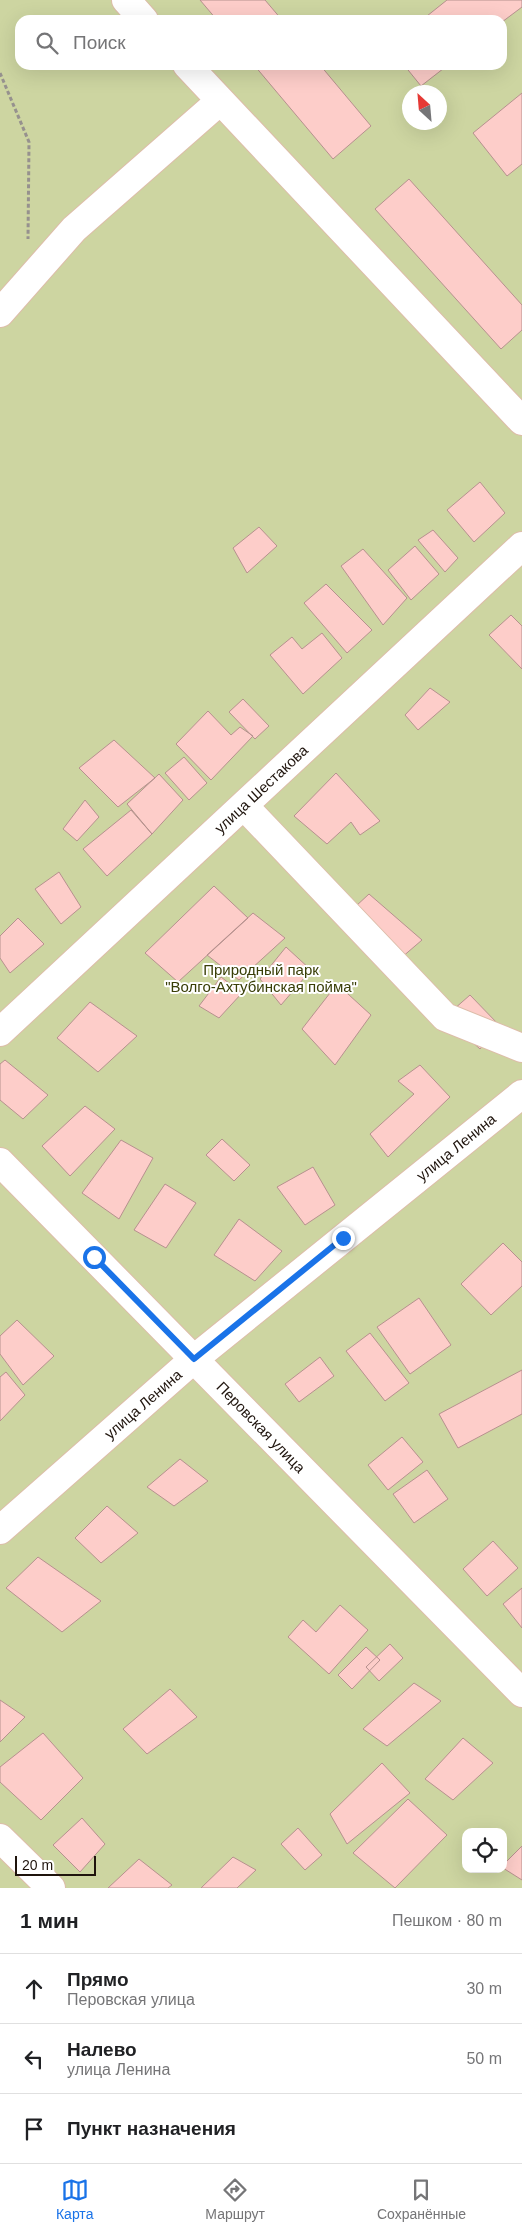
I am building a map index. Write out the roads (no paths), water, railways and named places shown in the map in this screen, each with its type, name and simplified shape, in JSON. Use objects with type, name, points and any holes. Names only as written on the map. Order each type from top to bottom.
[{"type":"street","points":[[126,0],[140,15]]},
{"type":"street","points":[[192,70],[522,421]]},
{"type":"street","points":[[0,313],[74,228],[220,101]]},
{"type":"street","name":"улица Шестакова","points":[[0,1032],[522,546]]},
{"type":"street","points":[[244,806],[445,1017],[522,1048]]},
{"type":"street","name":"улица Ленина","points":[[0,1530],[194,1359],[522,1094]]},
{"type":"street","name":"Перовская улица","points":[[0,1162],[522,1693]]},
{"type":"street","points":[[0,1838],[51,1888]]},
{"type":"park label","name":"Природный парк \"Волго-Ахтубинская пойма\"","points":[[261,978]]}]
